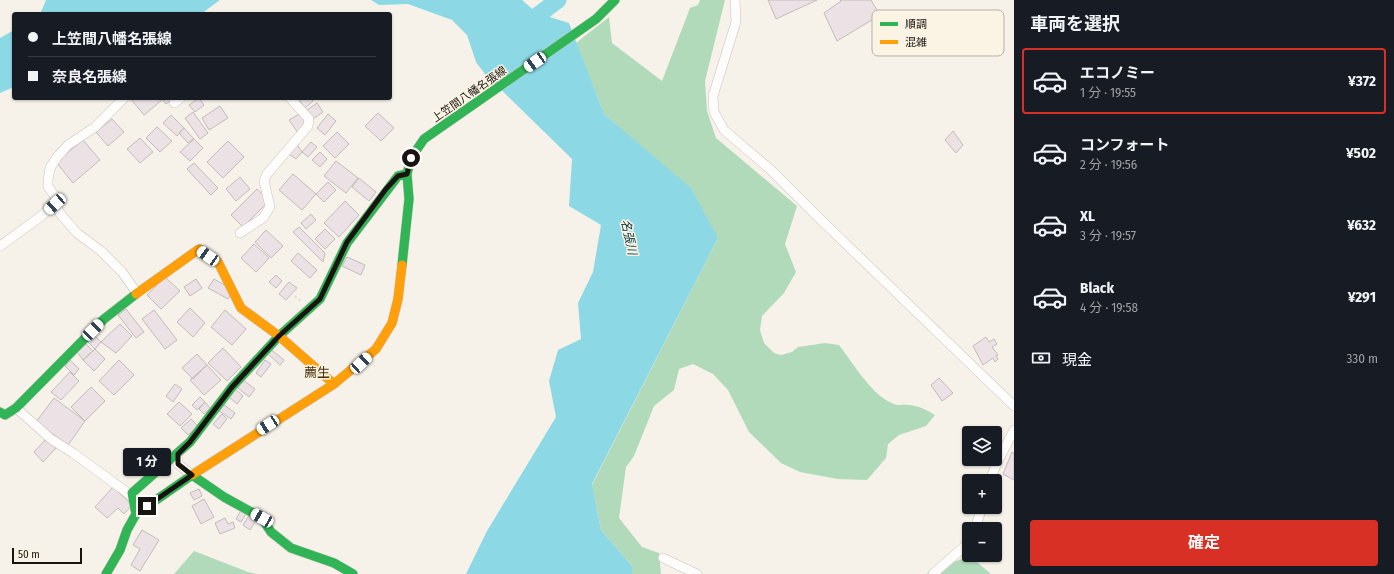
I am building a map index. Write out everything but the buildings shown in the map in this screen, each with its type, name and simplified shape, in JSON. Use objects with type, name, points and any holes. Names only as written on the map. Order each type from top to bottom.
[{"type":"main road","name":"上笠間八幡名張線","points":[[136,514],[268,425],[334,384],[376,349],[392,324],[398,299],[409,199],[407,174],[411,158],[424,139],[596,19],[615,0]]},
{"type":"main road","points":[[106,574],[120,550],[127,530],[136,514],[132,496],[135,490],[190,442],[232,387],[279,336],[320,299],[347,242],[386,189],[398,176],[407,174]]},
{"type":"main road","points":[[0,412],[5,416],[16,408],[104,319],[159,276],[199,249],[218,262],[241,308],[279,336],[334,384]]},
{"type":"main road","points":[[192,475],[224,497],[262,518],[271,532],[291,548],[334,563],[353,574]]},
{"type":"street","points":[[735,0],[736,22],[713,96],[714,112],[724,130],[771,170],[1014,406]]},
{"type":"street","points":[[122,100],[95,127],[68,145],[50,168],[48,187],[55,196],[55,204],[76,233],[101,251],[122,272],[137,293]]},
{"type":"street","points":[[240,233],[263,218],[270,207],[264,181],[267,174],[308,126],[308,119],[292,100]]},
{"type":"street","points":[[0,246],[40,217],[55,204]]},
{"type":"street","points":[[16,408],[55,442],[73,452],[132,496]]},
{"type":"street","points":[[992,474],[995,465],[1002,455],[1014,430]]},
{"type":"street","points":[[178,454],[178,464],[192,475]]},
{"type":"street","points":[[933,574],[962,549]]},
{"type":"street","points":[[663,558],[697,574]]},
{"type":"green space","points":[[700,0],[725,0],[705,81],[707,111],[716,138],[797,206],[785,244],[796,272],[784,293],[762,316],[760,330],[764,343],[774,353],[781,355],[792,352],[798,347],[825,343],[839,345],[871,387],[886,400],[896,405],[920,407],[935,415],[926,426],[899,435],[888,444],[886,458],[867,480],[838,479],[800,472],[781,463],[749,432],[728,390],[713,374],[693,364],[679,369],[674,390],[654,406],[634,456],[626,467],[619,518],[642,547],[659,553],[661,574],[632,574],[632,566],[601,530],[592,485],[718,238],[618,126],[604,114],[576,43],[609,17],[612,43],[662,81],[690,8],[698,5]]},
{"type":"green space","points":[[194,551],[248,572],[257,574],[174,574]]},
{"type":"green space","points":[[962,559],[962,562],[977,562],[991,574],[927,574],[929,571]]},
{"type":"water","points":[[46,0],[220,0],[204,12],[41,12]]},
{"type":"water","name":"名張川","points":[[371,0],[522,0],[537,13],[569,23],[604,114],[691,188],[718,238],[592,484],[601,530],[632,566],[632,574],[466,574],[487,531],[556,417],[549,381],[558,350],[581,339],[578,303],[593,272],[601,225],[569,206],[572,159],[485,74],[476,62],[467,35],[452,20],[408,4],[379,5]]},
{"type":"water","points":[[12,31],[12,88],[0,93],[0,38]]},
{"type":"waterway","points":[[521,28],[558,0]]},
{"type":"traffic: fast","points":[[402,265],[409,199],[407,174],[411,158],[424,139],[596,19],[615,0]]},
{"type":"traffic: fast","points":[[136,514],[132,493],[190,442],[232,387],[279,336],[320,299],[347,243],[398,176],[407,174]]},
{"type":"traffic: fast","points":[[0,412],[5,415],[16,408],[104,319],[136,294]]},
{"type":"traffic: fast","points":[[106,574],[120,550],[127,530],[136,514],[192,475],[224,497],[262,518],[271,532],[291,548],[334,563],[353,574]]},
{"type":"traffic: slow","points":[[136,294],[199,249],[218,262],[241,308],[279,336],[334,384]]},
{"type":"traffic: slow","points":[[192,475],[334,384],[376,349],[392,323],[398,299],[402,265]]},
{"type":"district","name":"薦生","points":[[317,372]]},
{"type":"route","points":[[147,506],[192,475],[178,464],[178,454],[190,442],[232,387],[279,336],[320,299],[347,242],[386,189],[398,176],[407,174],[411,158]]}]
